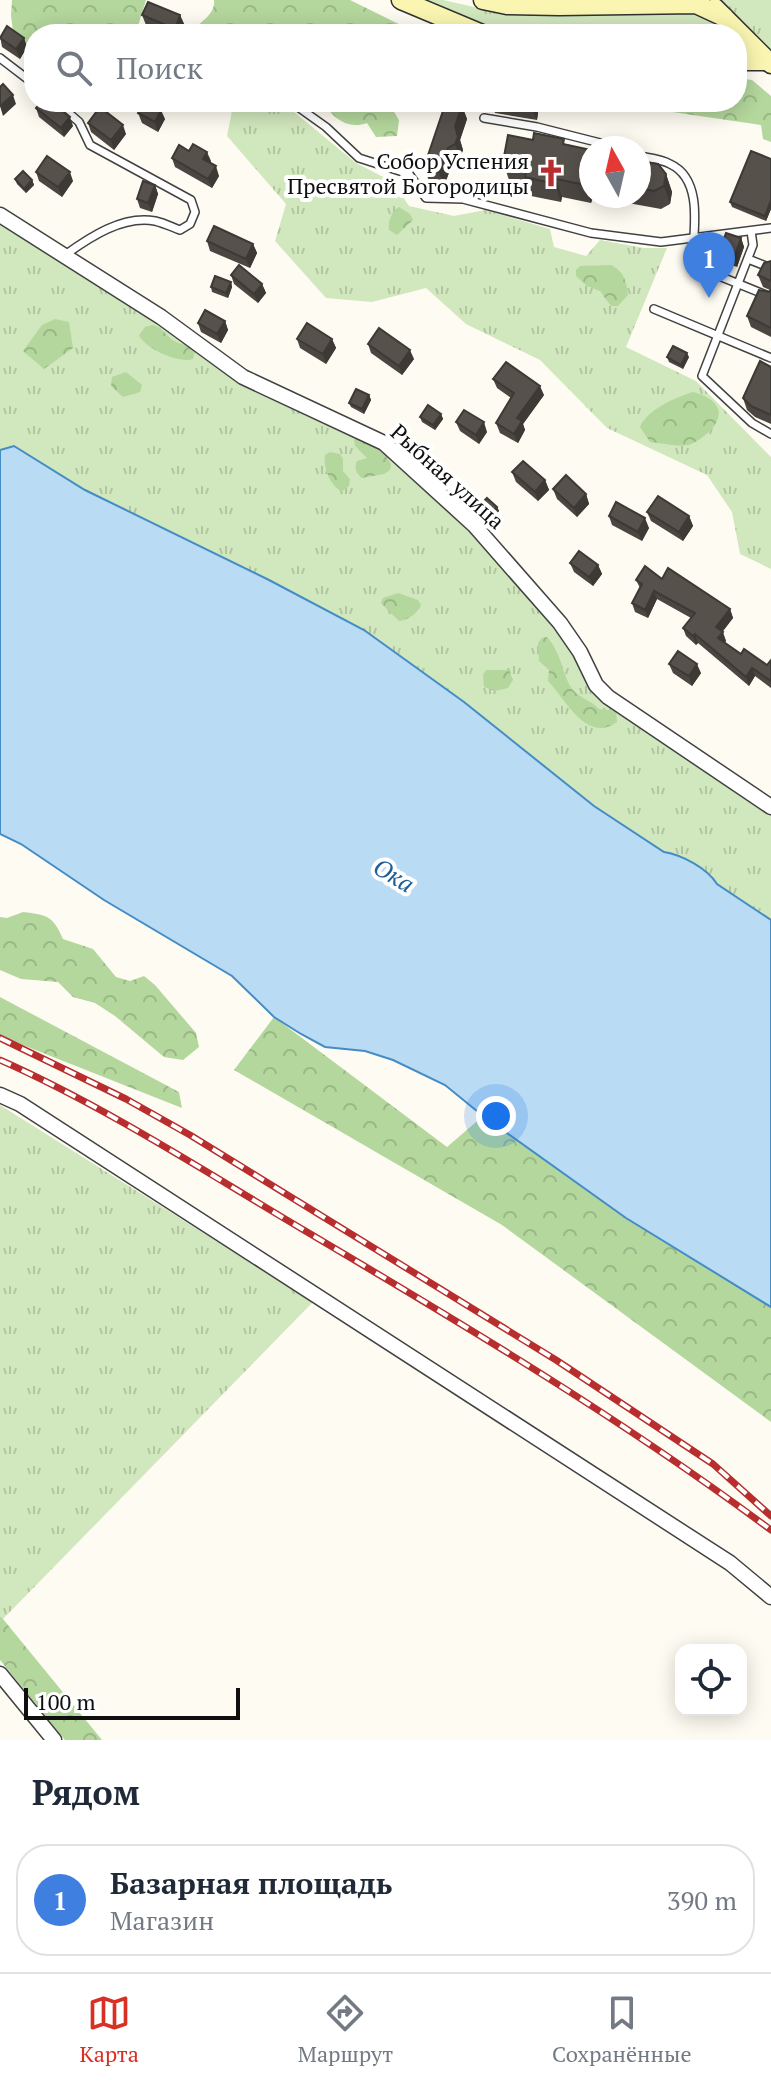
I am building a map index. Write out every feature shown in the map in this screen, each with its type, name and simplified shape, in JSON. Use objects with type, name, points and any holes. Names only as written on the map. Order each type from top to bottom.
[{"type":"main road","points":[[401,0],[458,24]]},
{"type":"main road","points":[[483,0],[507,5],[559,6],[696,4],[724,17]]},
{"type":"main road","points":[[708,0],[731,24]]},
{"type":"main road","points":[[747,40],[770,63]]},
{"type":"main road","points":[[747,62],[770,63]]},
{"type":"street","name":"Рыбная улица","points":[[0,215],[161,317],[243,377],[384,443],[474,525],[571,637],[596,685],[608,697],[771,807]]},
{"type":"street","points":[[0,1095],[20,1104],[492,1407],[730,1563],[771,1597]]},
{"type":"street","points":[[0,1674],[54,1740]]},
{"type":"lane","points":[[0,58],[24,76]]},
{"type":"lane","points":[[65,256],[92,236],[136,220],[155,221],[180,230],[190,224],[195,212],[191,200],[90,145],[79,122],[68,112]]},
{"type":"lane","points":[[305,112],[359,158],[409,174],[426,198],[463,199],[591,233],[661,242],[771,228]]},
{"type":"lane","points":[[484,118],[579,138]]},
{"type":"lane","points":[[651,159],[671,164],[687,177],[693,194],[692,265],[771,297]]},
{"type":"lane","points":[[751,231],[753,245],[702,376],[752,423],[771,434]]},
{"type":"lane","points":[[748,259],[771,268]]},
{"type":"lane","points":[[654,309],[771,358]]},
{"type":"green space","points":[[12,0],[146,0],[139,24],[24,24],[24,39],[13,31]]},
{"type":"green space","points":[[214,0],[350,0],[399,24],[199,24],[214,5]]},
{"type":"green space","points":[[416,0],[443,0],[492,11],[691,11],[714,24],[481,24]]},
{"type":"green space","points":[[722,0],[771,0],[771,51],[747,24]]},
{"type":"green space","points":[[747,79],[752,80],[771,96],[771,142],[763,139],[761,125],[673,112],[747,112]]},
{"type":"green space","points":[[232,112],[294,112],[356,163],[393,182],[409,206],[454,216],[485,210],[550,229],[554,247],[586,256],[600,240],[644,248],[667,248],[626,347],[696,381],[771,457],[771,569],[740,554],[732,512],[707,475],[607,428],[540,360],[466,324],[426,288],[372,302],[326,298],[275,241],[286,204],[227,136]]},
{"type":"green space","points":[[394,112],[399,120],[397,136],[376,137],[367,123],[347,124],[331,113]]},
{"type":"green space","points":[[399,207],[413,220],[397,235],[389,230],[389,223]]},
{"type":"green space","points":[[0,210],[242,371],[387,439],[575,633],[585,650],[590,668],[611,693],[771,801],[771,920],[716,884],[693,863],[664,852],[594,806],[464,702],[364,630],[85,490],[14,446],[0,450]]},
{"type":"green space","points":[[611,265],[622,274],[628,295],[618,306],[611,306],[600,291],[587,286],[576,276],[580,266]]},
{"type":"green space","points":[[55,319],[69,322],[73,348],[44,369],[23,351],[42,325]]},
{"type":"green space","points":[[152,325],[176,342],[193,348],[193,359],[171,357],[148,345],[139,335],[145,327]]},
{"type":"green space","points":[[126,372],[142,385],[140,392],[123,397],[111,386],[112,377]]},
{"type":"green space","points":[[693,392],[711,400],[719,412],[709,432],[689,445],[650,442],[640,427],[649,415]]},
{"type":"green space","points":[[360,436],[376,440],[391,464],[390,470],[362,478],[358,474],[357,461],[367,458],[355,446],[354,440]]},
{"type":"green space","points":[[330,452],[340,454],[343,471],[350,479],[349,486],[342,491],[334,485],[326,470],[325,455]]},
{"type":"green space","points":[[398,593],[418,600],[421,605],[412,616],[399,621],[381,603],[383,598]]},
{"type":"green space","points":[[547,637],[573,690],[599,709],[616,711],[617,722],[596,728],[570,708],[548,681],[549,670],[539,661],[538,643]]},
{"type":"green space","points":[[486,670],[509,670],[513,680],[508,688],[495,691],[484,687]]},
{"type":"green space","points":[[23,912],[49,918],[63,939],[93,949],[116,977],[130,981],[144,976],[196,1033],[199,1047],[183,1060],[164,1057],[115,1016],[95,1003],[73,997],[58,982],[21,979],[0,970],[0,917],[7,918]]},
{"type":"green space","points":[[0,997],[179,1092],[182,1108],[0,1036]]},
{"type":"green space","points":[[274,1017],[447,1147],[483,1116],[626,1217],[771,1307],[771,1422],[502,1225],[234,1070]]},
{"type":"green space","points":[[0,1105],[313,1302],[3,1619],[0,1616]]},
{"type":"green space","points":[[0,1616],[102,1740],[65,1740],[0,1660]]},
{"type":"water","name":"Ока","points":[[14,446],[85,490],[364,630],[464,702],[594,806],[664,852],[701,868],[717,884],[771,920],[771,1307],[626,1218],[483,1116],[445,1085],[393,1060],[365,1051],[325,1047],[301,1034],[274,1017],[232,976],[104,900],[21,844],[0,834],[0,450]]},
{"type":"building","points":[[148,2],[180,15],[177,24],[163,24],[142,15]]},
{"type":"building","points":[[7,26],[24,38],[16,49],[0,38]]},
{"type":"building","points":[[3,84],[13,95],[0,106],[0,87]]},
{"type":"building","points":[[41,112],[64,112],[70,117],[61,128]]},
{"type":"building","points":[[96,112],[106,112],[123,125],[111,140],[88,123]]},
{"type":"building","points":[[139,112],[160,112],[155,122]]},
{"type":"building","points":[[443,112],[460,112],[455,126],[458,137],[455,144],[448,148],[439,172],[424,167]]},
{"type":"building","points":[[534,133],[564,139],[563,144],[579,147],[579,184],[556,179],[555,184],[525,177],[527,167],[503,162],[508,135],[533,140]]},
{"type":"building","points":[[193,144],[207,152],[203,159],[216,166],[208,179],[172,158],[179,145],[189,151]]},
{"type":"building","points":[[751,151],[771,159],[771,200],[765,216],[730,202]]},
{"type":"building","points":[[47,156],[70,172],[58,187],[36,172]]},
{"type":"building","points":[[651,163],[658,164],[666,174],[664,186],[651,190]]},
{"type":"building","points":[[23,171],[32,180],[24,189],[15,179]]},
{"type":"building","points":[[143,181],[155,185],[148,203],[137,199]]},
{"type":"building","points":[[214,226],[253,244],[246,259],[207,241]]},
{"type":"building","points":[[726,233],[741,238],[734,258],[719,253]]},
{"type":"building","points":[[771,261],[771,281],[758,275],[764,263]]},
{"type":"building","points":[[239,265],[262,284],[254,294],[231,275]]},
{"type":"building","points":[[215,276],[231,282],[226,293],[211,287]]},
{"type":"building","points":[[759,290],[771,290],[771,328],[747,316]]},
{"type":"building","points":[[205,310],[225,321],[217,334],[198,323]]},
{"type":"building","points":[[307,323],[332,339],[323,354],[297,339]]},
{"type":"building","points":[[379,328],[410,350],[399,366],[368,344]]},
{"type":"building","points":[[673,346],[687,353],[681,365],[667,357]]},
{"type":"building","points":[[760,361],[771,367],[771,415],[751,406],[743,398]]},
{"type":"building","points":[[506,362],[540,386],[517,418],[522,421],[514,434],[496,423],[514,393],[493,379]]},
{"type":"building","points":[[356,389],[369,395],[362,409],[349,403]]},
{"type":"building","points":[[428,405],[441,414],[433,425],[420,417]]},
{"type":"building","points":[[464,410],[484,422],[476,435],[456,422]]},
{"type":"building","points":[[523,461],[545,480],[535,492],[512,472]]},
{"type":"building","points":[[566,475],[586,494],[574,508],[553,489]]},
{"type":"building","points":[[658,496],[689,516],[679,532],[647,512]]},
{"type":"building","points":[[487,498],[497,507],[486,519],[476,509]]},
{"type":"building","points":[[616,502],[645,518],[638,532],[609,516]]},
{"type":"building","points":[[579,551],[598,565],[589,577],[570,563]]},
{"type":"building","points":[[645,566],[662,579],[668,568],[730,609],[716,627],[723,632],[718,638],[741,654],[744,649],[767,665],[771,660],[771,681],[752,668],[746,677],[695,634],[693,636],[683,628],[695,613],[654,591],[645,610],[632,603],[642,584],[636,580]]},
{"type":"building","points":[[678,651],[697,664],[689,676],[669,664]]},
{"type":"railway","points":[[0,1038],[126,1099],[190,1135],[556,1360],[713,1464],[771,1516]]},
{"type":"railway","points":[[0,1060],[153,1140],[481,1336],[657,1449],[771,1530]]},
{"type":"place","name":"Собор Успения Пресвятой Богородицы","points":[[551,173]]},
{"type":"place","name":"Базарная площадь","points":[[709,298]]}]
